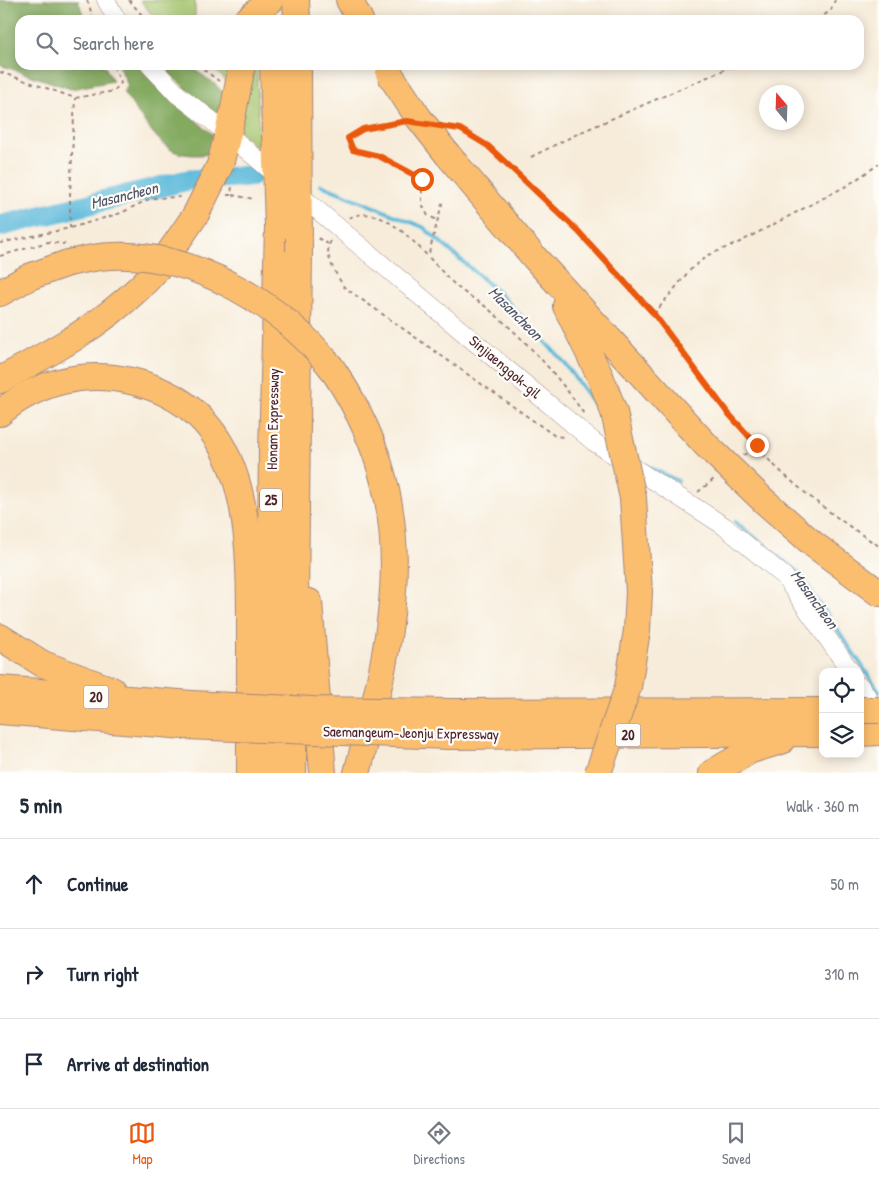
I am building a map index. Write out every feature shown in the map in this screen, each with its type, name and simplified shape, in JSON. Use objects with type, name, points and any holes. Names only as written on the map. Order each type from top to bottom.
[{"type":"highway","points":[[253,15],[271,0]]},
{"type":"highway","points":[[271,0],[272,15]]},
{"type":"highway","points":[[296,0],[297,15]]},
{"type":"highway","points":[[349,0],[357,15]]},
{"type":"highway","points":[[0,380],[62,347],[104,319],[141,286],[171,250],[189,205],[220,166],[222,116],[240,70]]},
{"type":"highway","name":"Honam Expressway","points":[[268,773],[273,399],[278,227],[273,70]]},
{"type":"highway","name":"Honam Expressway","points":[[293,773],[299,251],[298,70]]},
{"type":"highway","points":[[388,70],[418,116],[448,155],[534,257],[706,445],[763,500],[813,544],[879,593]]},
{"type":"highway","points":[[0,292],[37,274],[67,253],[136,257],[170,262],[199,272],[246,294],[313,346],[331,366],[360,413],[371,438],[390,502],[394,531],[395,566],[385,649],[380,679],[357,773]]},
{"type":"highway","points":[[534,257],[571,313],[600,376],[614,412],[633,498],[639,592],[637,630],[628,687],[598,773]]},
{"type":"highway","points":[[0,413],[13,402],[38,389],[65,379],[94,376],[140,383],[171,397],[188,408],[203,422],[220,443],[233,466],[242,501],[250,551]]},
{"type":"highway","points":[[250,773],[250,551],[273,399]]},
{"type":"highway","points":[[296,442],[323,773]]},
{"type":"highway","points":[[0,637],[43,664],[99,684],[133,700]]},
{"type":"highway","name":"Saemangeum-Jeonju Expressway","points":[[0,689],[133,700],[189,715]]},
{"type":"highway","name":"Saemangeum-Jeonju Expressway","points":[[0,711],[74,718],[313,710],[450,724],[815,733]]},
{"type":"highway","points":[[864,710],[879,710]]},
{"type":"highway","name":"Saemangeum-Jeonju Expressway","points":[[450,724],[819,711]]},
{"type":"highway","points":[[0,723],[74,718]]},
{"type":"highway","points":[[864,733],[879,732]]},
{"type":"highway","points":[[712,773],[751,750],[815,733]]},
{"type":"street","points":[[106,0],[114,15]]},
{"type":"street","name":"Sinjiaenggok-gil","points":[[155,70],[177,94],[222,116],[359,245],[594,442],[724,526],[784,576],[848,668]]},
{"type":"street","points":[[864,692],[879,714]]},
{"type":"path","points":[[87,0],[92,15]]},
{"type":"path","points":[[129,0],[142,15]]},
{"type":"path","points":[[824,15],[831,10],[835,0]]},
{"type":"path","points":[[0,72],[75,98],[114,91],[121,83],[115,70]]},
{"type":"path","points":[[531,157],[579,133],[724,70]]},
{"type":"path","points":[[70,228],[75,98]]},
{"type":"path","points":[[398,122],[363,129],[348,138],[353,150],[379,156],[422,179],[422,204],[428,216],[438,220]]},
{"type":"path","points":[[443,126],[460,129],[488,146],[578,231],[654,314],[727,412],[777,467],[843,523],[879,546]]},
{"type":"path","points":[[654,314],[689,272],[708,255],[748,238],[848,185],[879,164]]},
{"type":"path","points":[[231,194],[232,185]]},
{"type":"path","points":[[222,195],[231,194],[254,199]]},
{"type":"path","points":[[0,243],[70,228],[121,213],[151,198],[189,205]]},
{"type":"path","points":[[428,254],[443,200]]},
{"type":"path","points":[[0,256],[48,242],[67,253]]},
{"type":"path","points":[[739,459],[757,445]]},
{"type":"path","points":[[686,501],[714,479]]},
{"type":"green space","points":[[0,0],[78,0],[83,15],[15,15],[15,70],[107,70],[113,81],[71,89],[0,65]]},
{"type":"green space","points":[[140,0],[195,0],[195,15],[152,15]]},
{"type":"green space","points":[[121,70],[142,70],[155,85],[227,147],[226,152],[191,155],[171,150],[148,127],[123,92],[128,86]]},
{"type":"green space","points":[[165,70],[195,70],[215,84],[226,96],[219,117]]},
{"type":"green space","points":[[214,70],[257,70],[259,150],[240,133],[237,102],[231,87]]},
{"type":"waterway","name":"Masancheon","points":[[0,226],[188,180],[251,176]]},
{"type":"waterway","name":"Masancheon","points":[[321,185],[423,227],[500,294],[563,361],[604,418]]},
{"type":"waterway","name":"Masancheon","points":[[634,454],[645,465],[678,481]]},
{"type":"waterway","name":"Masancheon","points":[[735,522],[800,574],[879,691]]},
{"type":"route","points":[[422,179],[379,156],[353,150],[348,138],[363,129],[407,121],[460,129],[488,146],[578,231],[654,314],[727,412],[757,445]]}]
